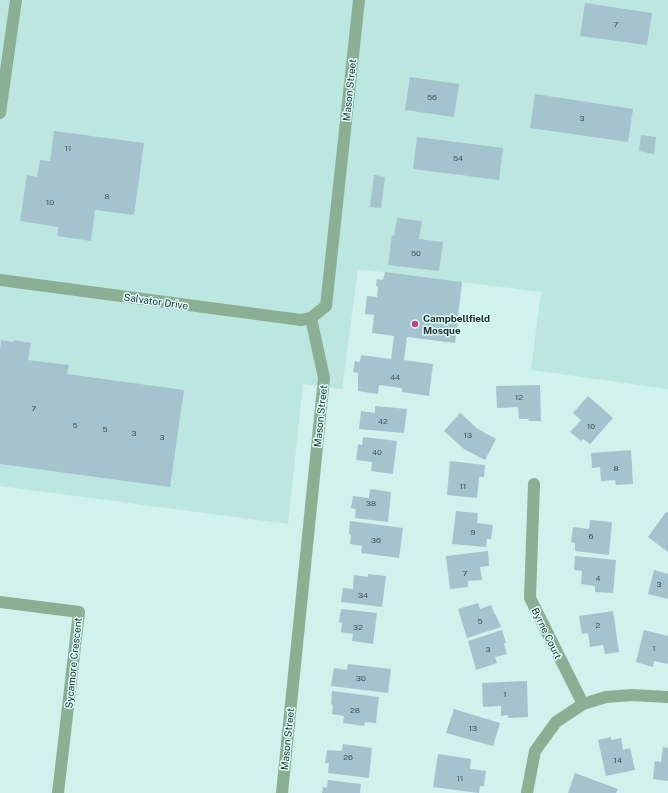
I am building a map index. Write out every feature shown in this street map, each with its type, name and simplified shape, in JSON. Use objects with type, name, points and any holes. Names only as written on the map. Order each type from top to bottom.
[{"type":"street","points":[[0,113],[16,0]]},
{"type":"street","name":"Mason Street","points":[[282,793],[324,378],[311,318],[326,306],[359,0]]},
{"type":"street","name":"Salvator Drive","points":[[0,280],[301,320],[311,318]]},
{"type":"street","name":"Byrne Court","points":[[534,484],[530,598],[583,704]]},
{"type":"street","name":"Sycamore Crescent","points":[[0,602],[79,612],[58,793]]},
{"type":"street","points":[[527,793],[536,751],[556,722],[583,704],[606,697],[632,695],[668,697]]},
{"type":"shaded area","points":[[0,0],[668,0],[668,389],[531,370],[541,292],[358,269],[342,389],[303,384],[288,524],[0,486]]},
{"type":"building","points":[[585,3],[652,13],[647,45],[580,36]]},
{"type":"building","points":[[410,77],[459,84],[454,117],[405,110]]},
{"type":"building","points":[[535,94],[633,109],[628,142],[530,128]]},
{"type":"building","points":[[54,131],[144,143],[134,215],[95,210],[91,241],[57,236],[59,227],[20,221],[27,175],[37,177],[40,160],[50,161]]},
{"type":"building","points":[[641,135],[656,137],[654,154],[639,151]]},
{"type":"building","points":[[417,137],[503,148],[499,180],[413,169]]},
{"type":"building","points":[[374,175],[385,177],[381,208],[370,207]]},
{"type":"building","points":[[397,218],[422,221],[419,239],[443,242],[439,271],[388,265],[392,235],[394,236]]},
{"type":"building","name":"Campbellfield Mosque","points":[[385,272],[462,282],[455,343],[407,337],[404,360],[433,364],[429,396],[402,392],[402,388],[379,385],[378,394],[358,391],[358,373],[353,372],[355,361],[360,362],[361,355],[391,359],[394,336],[372,333],[374,315],[365,314],[367,296],[377,297],[377,279],[383,280]]},
{"type":"building","points":[[1,340],[14,342],[14,340],[31,343],[28,360],[69,365],[67,374],[184,390],[170,487],[0,464]]},
{"type":"building","points":[[540,385],[541,421],[519,419],[518,407],[497,408],[496,386]]},
{"type":"building","points":[[588,396],[613,418],[590,444],[583,439],[581,441],[570,432],[581,420],[573,413]]},
{"type":"building","points":[[375,406],[407,409],[404,433],[359,429],[361,411],[375,413]]},
{"type":"building","points":[[460,413],[478,429],[496,439],[485,460],[464,449],[444,431]]},
{"type":"building","points":[[363,437],[397,441],[393,474],[371,471],[372,462],[356,460],[358,444],[362,445]]},
{"type":"building","points":[[631,450],[633,484],[616,485],[615,480],[601,481],[600,467],[592,468],[591,453]]},
{"type":"building","points":[[450,461],[485,465],[484,477],[479,477],[477,498],[447,495]]},
{"type":"building","points":[[370,489],[391,492],[388,522],[355,518],[356,509],[351,508],[353,496],[369,498]]},
{"type":"building","points":[[456,511],[478,513],[477,523],[493,525],[491,539],[487,539],[486,547],[452,544]]},
{"type":"building","points":[[666,512],[668,513],[668,552],[648,537]]},
{"type":"building","points":[[590,520],[612,522],[609,555],[575,551],[575,543],[571,542],[573,527],[589,529]]},
{"type":"building","points":[[350,521],[403,528],[399,558],[361,553],[362,546],[350,544]]},
{"type":"building","points":[[488,551],[489,566],[480,567],[482,580],[468,581],[468,587],[450,589],[446,556]]},
{"type":"building","points":[[575,556],[616,560],[613,593],[595,592],[595,586],[581,584],[582,571],[574,570]]},
{"type":"building","points":[[654,570],[668,574],[668,599],[648,594]]},
{"type":"building","points":[[368,574],[386,576],[382,607],[341,602],[343,588],[353,589],[354,575],[368,577]]},
{"type":"building","points":[[478,603],[480,609],[491,605],[501,627],[467,638],[458,609]]},
{"type":"building","points":[[341,609],[377,613],[373,644],[352,641],[353,634],[341,632],[342,623],[339,622]]},
{"type":"building","points":[[613,611],[619,652],[605,654],[603,645],[590,647],[588,633],[582,634],[579,616]]},
{"type":"building","points":[[502,630],[506,643],[504,643],[507,654],[495,657],[497,663],[476,670],[468,641]]},
{"type":"building","points":[[644,630],[668,636],[668,664],[654,661],[653,667],[636,662]]},
{"type":"building","points":[[348,664],[391,669],[388,693],[331,686],[334,668],[347,670]]},
{"type":"building","points":[[527,681],[528,717],[508,718],[508,715],[501,716],[501,706],[483,707],[482,683]]},
{"type":"building","points":[[332,691],[379,697],[376,723],[365,722],[364,726],[343,723],[344,716],[332,714]]},
{"type":"building","points":[[454,709],[500,723],[493,746],[446,733]]},
{"type":"building","points":[[611,737],[611,740],[621,738],[623,750],[630,748],[635,770],[606,776],[598,740]]},
{"type":"building","points":[[343,744],[372,748],[369,778],[328,773],[329,763],[325,763],[327,750],[342,751]]},
{"type":"building","points":[[663,747],[668,748],[668,781],[653,779],[655,761],[661,762]]},
{"type":"building","points":[[438,754],[471,759],[470,769],[486,771],[484,786],[480,786],[479,793],[433,787]]},
{"type":"building","points":[[575,773],[618,789],[616,793],[568,793]]},
{"type":"building","points":[[328,780],[361,784],[360,793],[322,793],[323,787],[327,788]]},
{"type":"place","name":"Campbellfield Mosque","points":[[415,324]]}]
